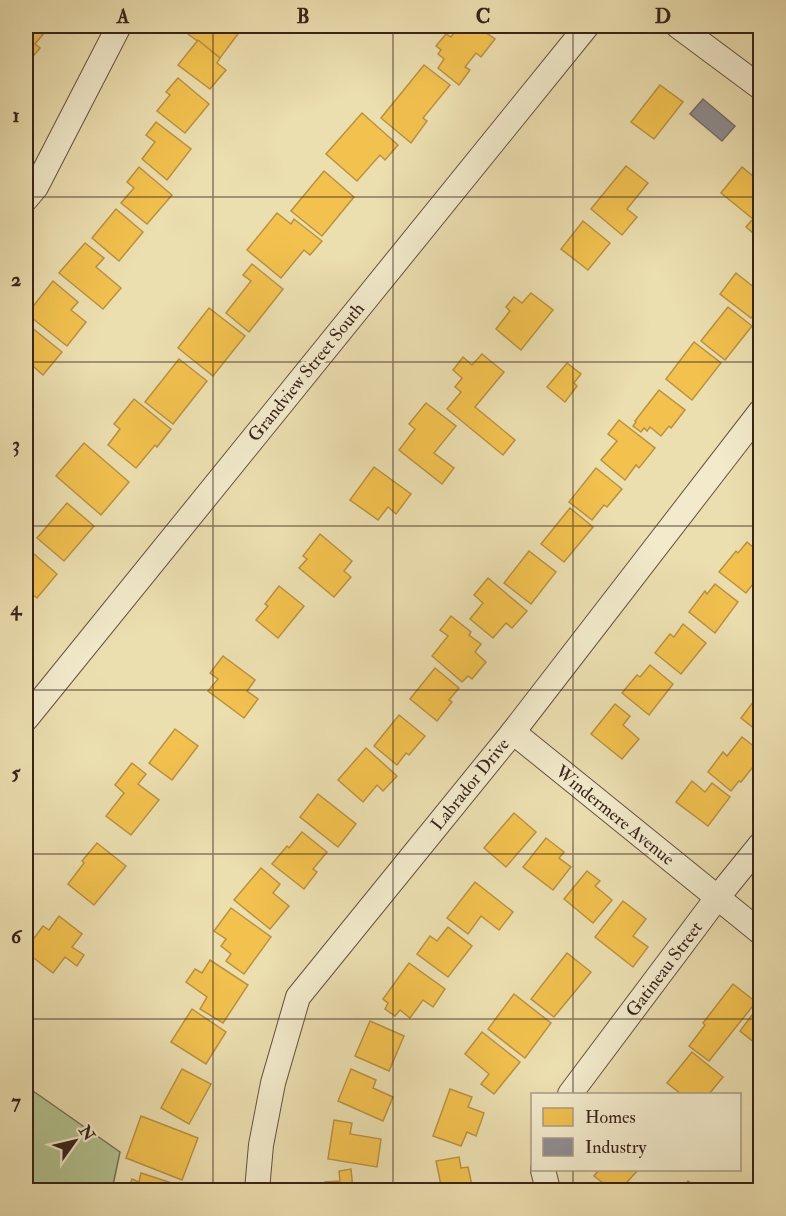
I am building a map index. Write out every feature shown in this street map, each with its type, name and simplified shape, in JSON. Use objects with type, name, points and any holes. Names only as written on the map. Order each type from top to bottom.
[{"type":"street","points":[[26,199],[36,187],[119,26]]},
{"type":"street","name":"Grandview Street South","points":[[26,720],[587,26]]},
{"type":"street","points":[[678,26],[760,87]]},
{"type":"street","name":"Labrador Drive","points":[[257,1191],[261,1145],[273,1083],[298,997],[513,732],[760,412]]},
{"type":"street","name":"Windermere Avenue","points":[[513,732],[760,932]]},
{"type":"street","name":"Gatineau Street","points":[[571,1093],[717,898],[760,845]]},
{"type":"street","points":[[543,1171],[548,1191]]},
{"type":"green space","points":[[26,1086],[120,1152],[112,1190],[26,1190]]},
{"type":"building: Homes","points":[[26,26],[49,27],[35,44],[40,48],[28,62],[26,59]]},
{"type":"building: Homes","points":[[195,26],[230,26],[238,34],[220,58],[188,34]]},
{"type":"building: Homes","points":[[459,26],[476,26],[495,39],[481,57],[476,53],[465,67],[470,70],[459,85],[438,68],[444,59],[438,54],[441,50],[436,46],[446,34],[451,37]]},
{"type":"building: Homes","points":[[198,40],[220,58],[217,63],[226,70],[210,89],[178,65]]},
{"type":"building: Homes","points":[[424,65],[450,85],[423,118],[427,121],[411,143],[381,118]]},
{"type":"building: Homes","points":[[26,67],[32,72],[26,79]]},
{"type":"building: Homes","points":[[178,78],[209,104],[185,133],[157,111],[170,95],[166,92]]},
{"type":"building: Homes","points":[[660,85],[683,102],[654,139],[631,122]]},
{"type":"building: Homes","points":[[362,113],[398,145],[385,160],[380,155],[357,181],[326,154]]},
{"type":"building: Homes","points":[[156,122],[191,149],[167,180],[142,159],[155,142],[146,135]]},
{"type":"building: Homes","points":[[626,166],[648,183],[627,209],[637,217],[622,235],[591,209]]},
{"type":"building: Homes","points":[[139,167],[172,195],[147,224],[121,203],[134,188],[127,182]]},
{"type":"building: Homes","points":[[742,167],[759,181],[755,185],[760,189],[760,239],[746,227],[753,219],[721,193]]},
{"type":"building: Homes","points":[[324,171],[354,197],[322,236],[291,211]]},
{"type":"building: Homes","points":[[116,209],[143,232],[119,261],[92,238]]},
{"type":"building: Homes","points":[[277,213],[291,224],[294,219],[322,241],[310,255],[304,250],[281,278],[247,250]]},
{"type":"building: Homes","points":[[583,221],[610,243],[588,270],[561,249]]},
{"type":"building: Homes","points":[[85,243],[104,258],[96,267],[121,288],[103,309],[59,273]]},
{"type":"building: Homes","points":[[252,264],[283,289],[249,332],[226,313],[251,281],[243,275]]},
{"type":"building: Homes","points":[[736,273],[760,292],[759,318],[754,315],[751,318],[720,294]]},
{"type":"building: Homes","points":[[53,281],[78,302],[71,310],[86,322],[67,346],[27,314]]},
{"type":"building: Homes","points":[[531,293],[553,310],[521,350],[496,329],[510,311],[506,307],[514,297],[522,303]]},
{"type":"building: Homes","points":[[728,307],[752,326],[725,360],[701,341]]},
{"type":"building: Homes","points":[[209,308],[245,336],[213,376],[178,348]]},
{"type":"building: Homes","points":[[26,323],[62,352],[43,375],[26,360]]},
{"type":"building: Homes","points":[[694,342],[721,363],[692,400],[666,379]]},
{"type":"building: Homes","points":[[482,354],[504,372],[475,407],[515,440],[503,455],[447,409],[461,392],[455,387],[462,378],[453,370],[463,357],[472,365]]},
{"type":"building: Homes","points":[[179,359],[207,381],[173,424],[145,402]]},
{"type":"building: Homes","points":[[567,363],[581,374],[574,383],[577,386],[565,402],[547,387]]},
{"type":"building: Homes","points":[[659,390],[685,410],[671,428],[669,426],[661,436],[650,427],[647,431],[644,428],[641,432],[633,426]]},
{"type":"building: Homes","points":[[134,399],[171,429],[136,468],[108,445],[120,429],[114,424]]},
{"type":"building: Homes","points":[[426,403],[456,426],[434,453],[454,468],[442,484],[399,450],[415,429],[409,424]]},
{"type":"building: Homes","points":[[619,420],[655,448],[639,468],[636,465],[625,480],[601,460],[617,441],[608,434]]},
{"type":"building: Homes","points":[[84,443],[129,482],[101,515],[56,476]]},
{"type":"building: Homes","points":[[374,467],[411,494],[396,514],[388,507],[378,520],[350,500]]},
{"type":"building: Homes","points":[[596,468],[622,489],[607,507],[604,505],[592,520],[569,502]]},
{"type":"building: Homes","points":[[67,503],[94,526],[64,561],[37,538]]},
{"type":"building: Homes","points":[[570,508],[593,527],[564,562],[541,544]]},
{"type":"building: Homes","points":[[320,534],[352,561],[344,571],[351,577],[334,597],[299,568],[307,559],[303,556]]},
{"type":"building: Homes","points":[[747,542],[760,553],[760,575],[746,593],[719,572],[736,551],[738,553]]},
{"type":"building: Homes","points":[[26,547],[57,574],[37,598],[26,589]]},
{"type":"building: Homes","points":[[529,551],[556,572],[531,604],[504,583]]},
{"type":"building: Homes","points":[[488,578],[527,611],[512,628],[506,623],[493,638],[470,619],[483,603],[474,595]]},
{"type":"building: Homes","points":[[715,584],[738,602],[715,633],[689,612],[705,591],[707,594]]},
{"type":"building: Homes","points":[[279,586],[304,606],[278,638],[256,620],[268,606],[265,604]]},
{"type":"building: Homes","points":[[451,616],[471,632],[469,635],[481,644],[475,652],[486,662],[472,679],[468,676],[462,682],[432,656],[448,636],[440,630]]},
{"type":"building: Homes","points":[[683,624],[706,643],[681,674],[655,653],[670,634],[674,637]]},
{"type":"building: Homes","points":[[223,656],[255,680],[247,691],[258,699],[244,718],[208,691],[218,679],[210,673]]},
{"type":"building: Homes","points":[[650,665],[673,684],[649,715],[622,693],[637,675],[640,677]]},
{"type":"building: Homes","points":[[435,668],[459,688],[449,700],[452,702],[437,721],[410,699]]},
{"type":"building: Homes","points":[[760,693],[760,733],[741,718]]},
{"type":"building: Homes","points":[[615,704],[630,716],[623,725],[639,739],[622,759],[591,734]]},
{"type":"building: Homes","points":[[399,715],[425,736],[409,755],[406,753],[397,765],[374,746]]},
{"type":"building: Homes","points":[[175,729],[198,746],[172,780],[149,763]]},
{"type":"building: Homes","points":[[742,737],[760,751],[760,758],[731,791],[708,772],[723,752],[727,756]]},
{"type":"building: Homes","points":[[366,748],[397,776],[383,791],[377,785],[363,802],[338,780]]},
{"type":"building: Homes","points":[[132,763],[146,774],[138,784],[159,800],[131,835],[106,816],[124,793],[115,785]]},
{"type":"building: Homes","points":[[692,781],[705,792],[712,783],[730,797],[708,826],[676,802]]},
{"type":"building: Homes","points":[[318,794],[356,824],[338,847],[300,817]]},
{"type":"building: Homes","points":[[514,813],[536,832],[506,867],[484,848]]},
{"type":"building: Homes","points":[[302,832],[327,852],[313,869],[317,872],[304,889],[272,864]]},
{"type":"building: Homes","points":[[546,838],[564,852],[559,858],[571,867],[553,890],[523,867]]},
{"type":"building: Homes","points":[[97,843],[126,866],[94,905],[68,884],[84,863],[82,861]]},
{"type":"building: Homes","points":[[261,868],[280,884],[273,893],[289,906],[270,929],[234,900]]},
{"type":"building: Homes","points":[[587,871],[600,881],[595,886],[612,900],[593,923],[564,899]]},
{"type":"building: Homes","points":[[475,882],[513,912],[499,930],[481,916],[468,934],[447,918]]},
{"type":"building: Homes","points":[[623,901],[646,919],[633,936],[648,947],[633,967],[595,937]]},
{"type":"building: Homes","points":[[231,908],[271,937],[244,974],[226,961],[231,954],[221,946],[226,939],[214,931]]},
{"type":"building: Homes","points":[[59,916],[82,934],[72,947],[84,955],[77,966],[65,957],[53,973],[26,952],[26,949],[43,926],[49,930]]},
{"type":"building: Homes","points":[[448,927],[472,946],[448,977],[417,954],[430,936],[437,941]]},
{"type":"building: Homes","points":[[567,953],[591,972],[554,1017],[531,999]]},
{"type":"building: Homes","points":[[210,960],[248,985],[223,1023],[200,1009],[207,997],[186,982],[195,969],[202,973]]},
{"type":"building: Homes","points":[[409,963],[445,989],[433,1007],[423,1000],[410,1018],[400,1010],[395,1016],[385,1009],[388,1003],[383,999]]},
{"type":"building: Homes","points":[[733,984],[756,1002],[709,1061],[689,1046],[705,1025],[703,1023]]},
{"type":"building: Homes","points":[[514,994],[551,1023],[525,1058],[488,1029]]},
{"type":"building: Homes","points":[[758,1007],[760,1009],[760,1047],[740,1031]]},
{"type":"building: Homes","points":[[192,1009],[226,1032],[206,1064],[171,1042]]},
{"type":"building: Homes","points":[[370,1021],[404,1036],[389,1071],[355,1056]]},
{"type":"building: Homes","points":[[482,1032],[520,1062],[494,1094],[481,1084],[489,1074],[465,1054]]},
{"type":"building: Homes","points":[[692,1052],[723,1077],[710,1093],[680,1093],[667,1083]]},
{"type":"building: Homes","points":[[182,1069],[211,1084],[189,1124],[161,1108]]},
{"type":"building: Homes","points":[[351,1069],[376,1080],[373,1088],[393,1097],[383,1121],[338,1101]]},
{"type":"building: Homes","points":[[450,1089],[472,1097],[468,1107],[484,1113],[476,1136],[467,1132],[461,1146],[433,1136]]},
{"type":"building: Homes","points":[[141,1116],[198,1138],[182,1180],[126,1158]]},
{"type":"building: Homes","points":[[334,1120],[352,1123],[350,1134],[381,1139],[377,1167],[328,1159]]},
{"type":"building: Homes","points":[[459,1157],[461,1168],[468,1167],[473,1190],[442,1190],[436,1161]]},
{"type":"building: Homes","points":[[351,1169],[353,1189],[376,1188],[376,1190],[326,1190],[325,1182],[340,1181],[339,1171]]},
{"type":"building: Homes","points":[[598,1171],[637,1171],[620,1190],[612,1190],[594,1176]]},
{"type":"building: Homes","points":[[141,1173],[193,1190],[128,1190],[132,1179],[139,1182]]},
{"type":"building: Homes","points":[[688,1181],[700,1190],[681,1190]]},
{"type":"building: Industry","points":[[703,99],[735,126],[722,141],[690,114]]}]
